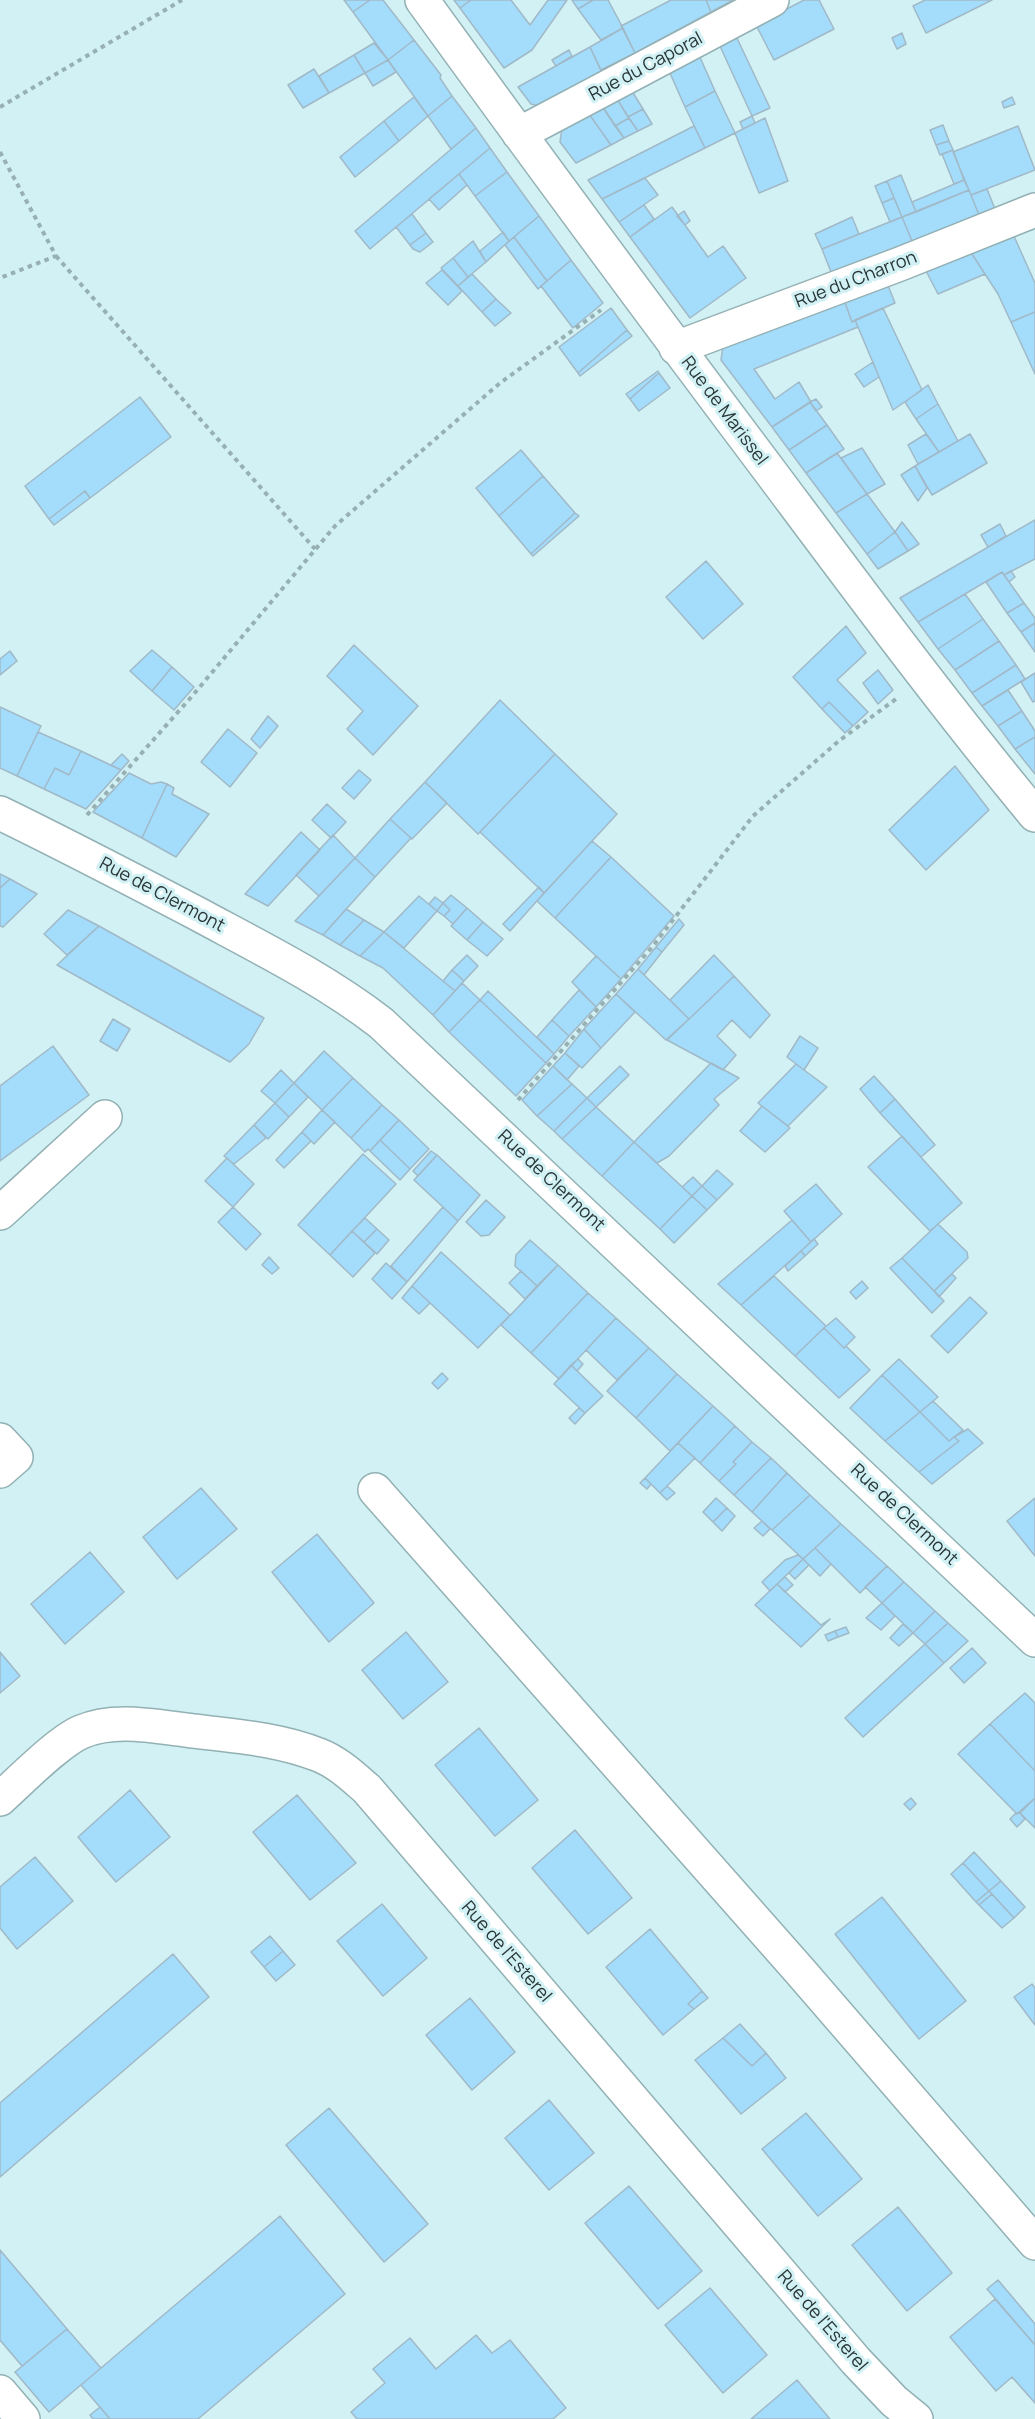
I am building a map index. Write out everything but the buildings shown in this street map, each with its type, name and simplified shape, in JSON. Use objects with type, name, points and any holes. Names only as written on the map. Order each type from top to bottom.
[{"type":"street","name":"Rue de Marissel","points":[[422,0],[676,348],[924,678],[1035,815]]},
{"type":"street","name":"Rue du Caporal","points":[[519,135],[772,0]]},
{"type":"street","name":"Rue du Charron","points":[[676,348],[900,264],[1035,210]]},
{"type":"street","name":"Rue de Clermont","points":[[0,813],[64,844],[253,944],[359,1005],[403,1042],[494,1127],[1035,1640]]},
{"type":"street","points":[[0,1213],[105,1117]]},
{"type":"street","points":[[0,1440],[16,1457],[0,1471]]},
{"type":"street","points":[[375,1490],[800,1970],[1035,2243]]},
{"type":"street","name":"Rue de l'Esterel","points":[[0,1799],[70,1738],[92,1728],[123,1724],[265,1739],[295,1746],[322,1756],[345,1770],[367,1789],[856,2361],[894,2401],[916,2419]]},
{"type":"street","points":[[0,2392],[23,2419]]},
{"type":"path","points":[[0,107],[182,0]]},
{"type":"path","points":[[0,152],[56,256],[315,549]]},
{"type":"path","points":[[0,278],[56,256]]},
{"type":"path","points":[[64,844],[90,810],[193,695],[335,526],[500,383],[632,287]]},
{"type":"path","points":[[494,1127],[653,946],[753,816],[840,740],[924,678]]}]
